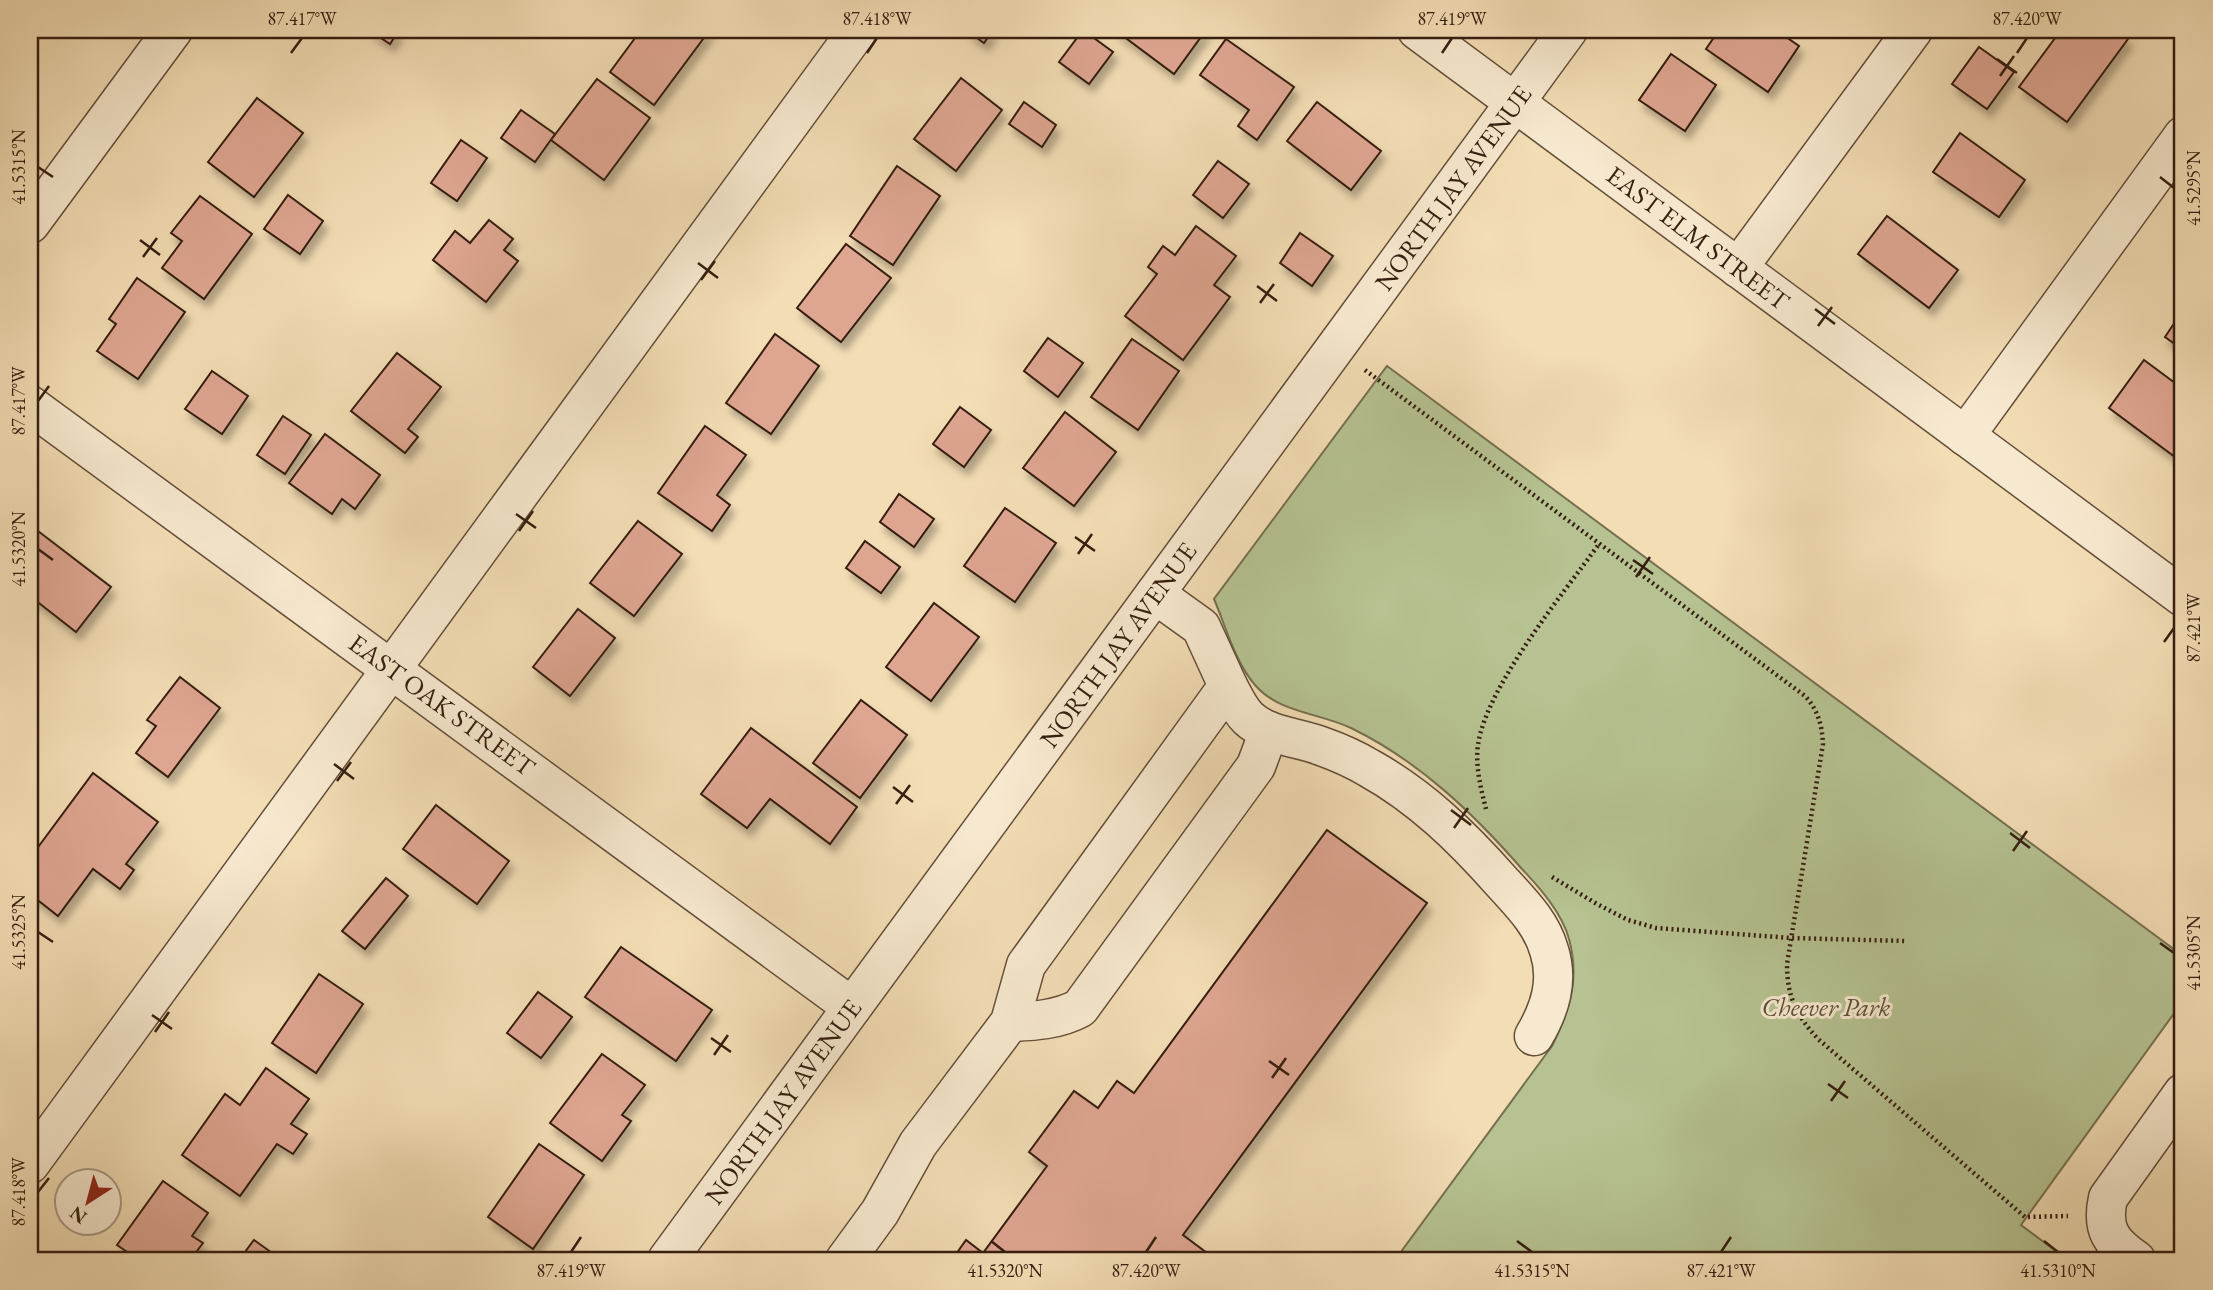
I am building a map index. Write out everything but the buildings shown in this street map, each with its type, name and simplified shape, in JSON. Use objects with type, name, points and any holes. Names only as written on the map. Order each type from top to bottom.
[{"type":"street","points":[[30,224],[173,30]]},
{"type":"street","points":[[30,1164],[858,30]]},
{"type":"street","name":"EAST ELM STREET","points":[[1416,30],[2183,597]]},
{"type":"street","name":"NORTH JAY AVENUE","points":[[667,1260],[1568,30]]},
{"type":"street","points":[[1738,268],[1913,30]]},
{"type":"street","points":[[1965,436],[2183,136]]},
{"type":"street","name":"EAST OAK STREET","points":[[30,405],[852,1007]]},
{"type":"street","points":[[1156,594],[1201,627],[1228,686],[1247,717],[1269,731],[1343,754],[1414,796],[1464,840],[1528,910],[1550,951],[1553,976],[1552,997],[1546,1016],[1534,1036]]},
{"type":"street","points":[[845,1260],[880,1212],[918,1144],[1010,1022],[1026,965],[1228,686]]},
{"type":"street","points":[[1010,1022],[1042,1021],[1070,1014],[1080,1008],[1256,766],[1269,731]]},
{"type":"street","points":[[2136,1260],[2116,1244],[2108,1232],[2105,1215],[2108,1198],[2183,1093]]},
{"type":"path","points":[[1336,349],[1814,705],[1822,729],[1823,744],[1787,964],[1787,981],[1802,1023],[2025,1217],[2105,1215]]},
{"type":"path","points":[[1493,821],[1486,809],[1480,783],[1477,748],[1481,727],[1514,665],[1599,544]]},
{"type":"path","points":[[1545,873],[1628,920],[1656,928],[1791,938],[1906,941]]},
{"type":"green space","name":"Cheever Park","points":[[1387,366],[2183,956],[2183,1001],[2021,1225],[2068,1260],[1395,1260],[1552,1046],[1568,1007],[1574,968],[1566,929],[1556,910],[1536,884],[1484,828],[1422,772],[1376,741],[1339,723],[1288,707],[1265,694],[1242,666],[1214,599]]}]
